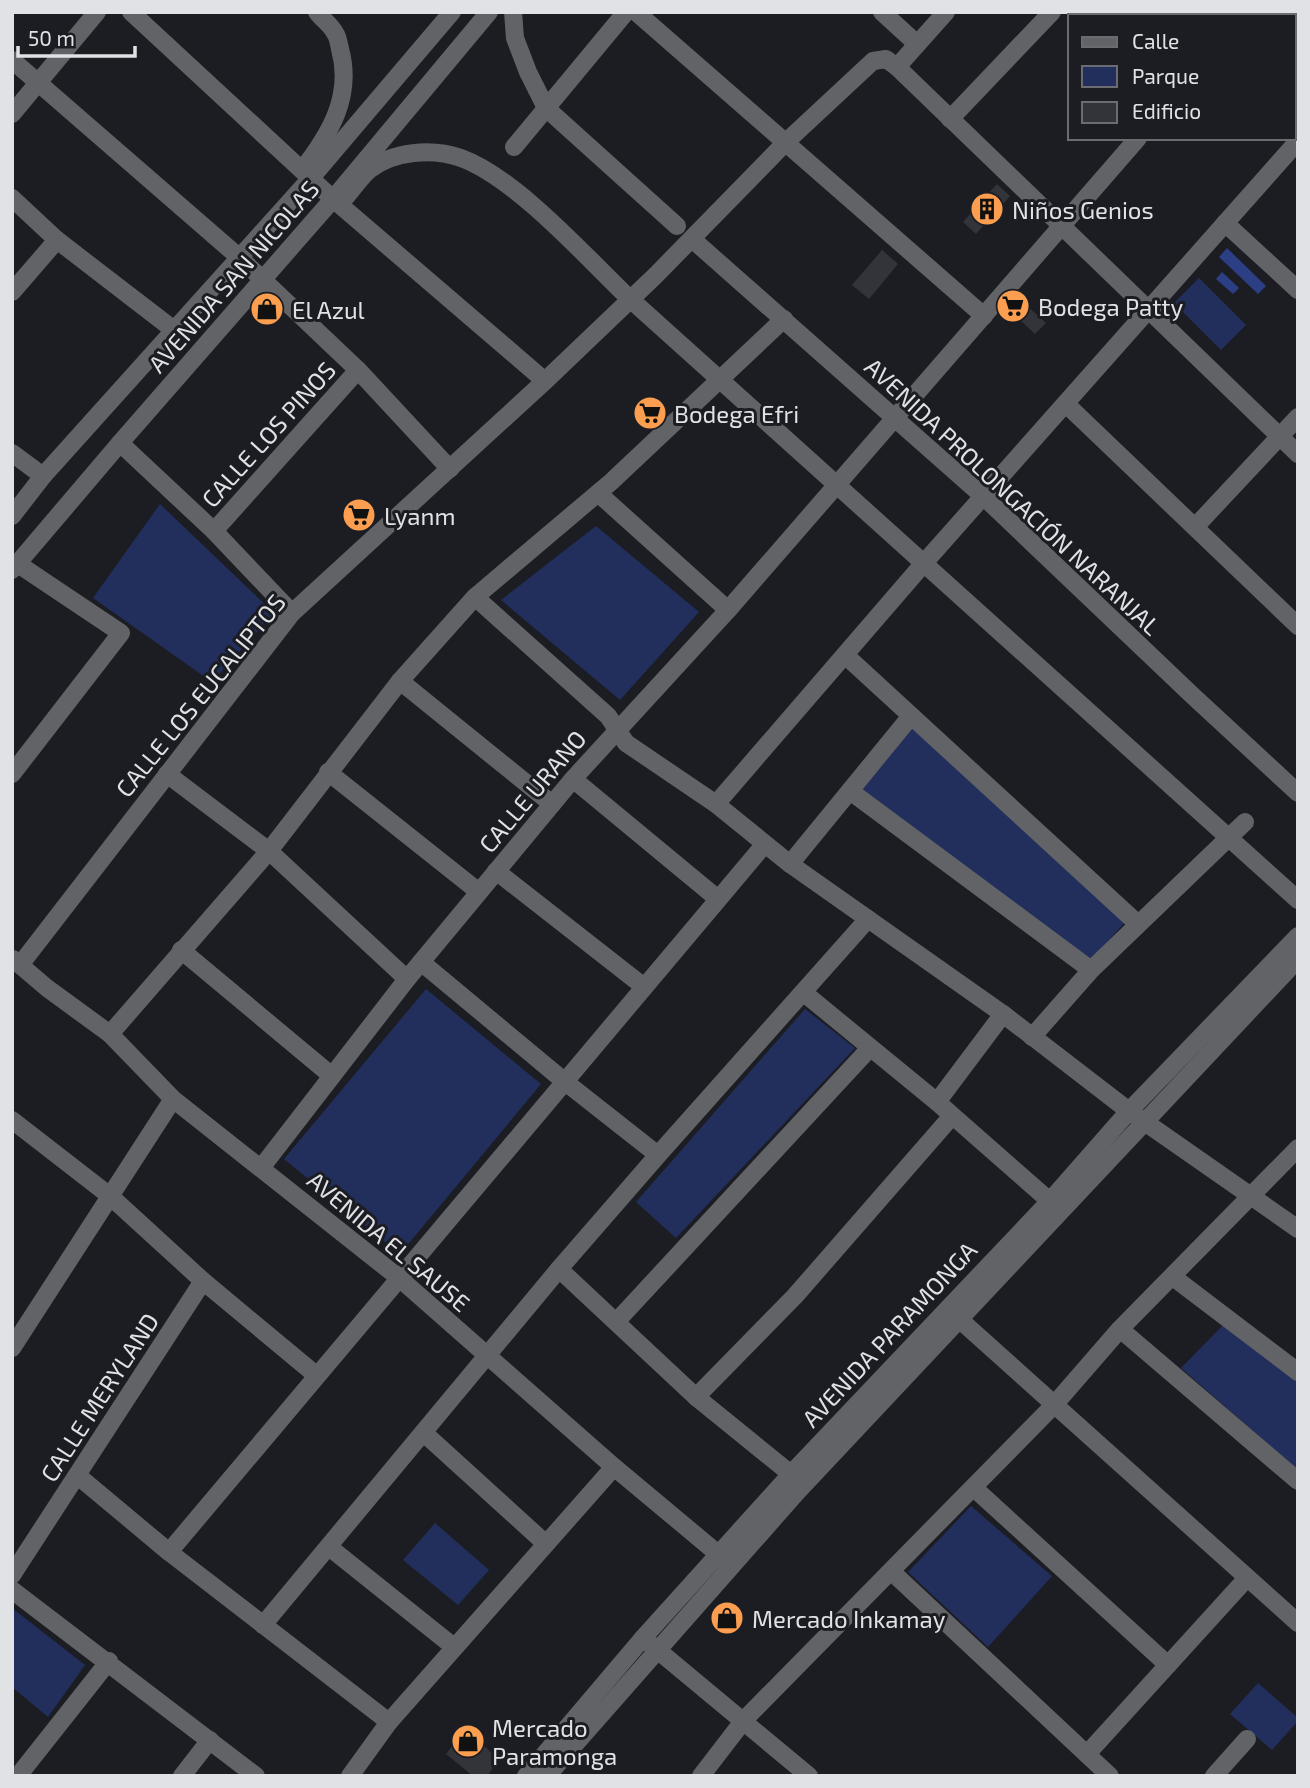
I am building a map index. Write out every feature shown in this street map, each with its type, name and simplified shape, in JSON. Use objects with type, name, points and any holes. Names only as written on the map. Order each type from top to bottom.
[{"type":"street","points":[[12,114],[97,12]]},
{"type":"street","points":[[131,12],[336,201],[545,381]]},
{"type":"street","points":[[307,174],[336,117],[344,90],[344,62],[336,33],[317,12]]},
{"type":"street","name":"AVENIDA SAN NICOLAS","points":[[12,516],[43,476],[240,258],[307,174],[452,12]]},
{"type":"street","name":"AVENIDA SAN NICOLAS","points":[[15,567],[120,443],[336,201],[489,12]]},
{"type":"street","points":[[513,12],[515,38],[546,108],[677,226]]},
{"type":"street","points":[[514,147],[626,12]]},
{"type":"street","points":[[636,12],[984,316]]},
{"type":"street","points":[[882,12],[917,44]]},
{"type":"street","points":[[946,12],[897,67],[1298,454]]},
{"type":"street","points":[[950,119],[1052,12]]},
{"type":"street","points":[[12,60],[240,258],[358,370],[450,469]]},
{"type":"street","name":"CALLE LOS EUCALIPTOS","points":[[16,962],[292,613],[545,381],[656,275],[786,142],[873,61],[886,60],[897,67]]},
{"type":"street","name":"CALLE URANO","points":[[261,1168],[407,979],[573,779],[728,610],[1136,140]]},
{"type":"street","points":[[336,201],[369,170],[395,157],[432,151],[462,159],[495,177],[528,203],[629,298],[1298,900]]},
{"type":"street","points":[[716,804],[924,563],[1225,223],[1295,151]]},
{"type":"street","points":[[12,198],[57,240],[174,330]]},
{"type":"street","points":[[1225,223],[1298,290]]},
{"type":"street","name":"AVENIDA PROLONGACIÓN NARANJAL","points":[[692,239],[984,497],[1298,793]]},
{"type":"street","points":[[12,292],[57,240]]},
{"type":"street","points":[[110,1034],[269,851],[400,681],[475,597],[598,493],[784,319]]},
{"type":"street","name":"CALLE LOS PINOS","points":[[214,531],[358,370]]},
{"type":"street","points":[[1066,404],[1298,626]]},
{"type":"street","points":[[1195,527],[1298,417]]},
{"type":"street","points":[[120,443],[214,531],[292,613]]},
{"type":"street","points":[[12,453],[43,476]]},
{"type":"street","points":[[598,493],[728,610]]},
{"type":"street","points":[[12,774],[121,633],[15,567]]},
{"type":"street","points":[[475,597],[608,716],[626,743],[716,804],[764,845],[1003,1014],[1136,1117],[1298,1229]]},
{"type":"street","points":[[845,655],[1138,924]]},
{"type":"street","points":[[400,681],[552,804]]},
{"type":"street","points":[[790,864],[911,716]]},
{"type":"street","points":[[328,772],[479,892]]},
{"type":"street","points":[[167,774],[269,851],[407,979]]},
{"type":"street","points":[[573,779],[718,899]]},
{"type":"street","points":[[850,791],[1091,970]]},
{"type":"street","points":[[1032,1037],[1091,970],[1245,822]]},
{"type":"street","points":[[169,1552],[764,845]]},
{"type":"street","points":[[496,871],[643,986]]},
{"type":"street","points":[[264,1625],[425,1434],[559,1269],[868,919]]},
{"type":"street","name":"AVENIDA PARAMONGA","points":[[538,1773],[643,1638],[725,1560],[1055,1206],[1298,936]]},
{"type":"street","points":[[181,950],[332,1076]]},
{"type":"street","name":"AVENIDA PARAMONGA","points":[[1136,1117],[1298,960]]},
{"type":"street","name":"AVENIDA EL SAUSE","points":[[16,962],[110,1034],[173,1099],[398,1277],[614,1467],[725,1560]]},
{"type":"street","points":[[421,962],[658,1155]]},
{"type":"street","points":[[804,993],[937,1102],[1055,1206]]},
{"type":"street","points":[[937,1102],[1003,1014]]},
{"type":"street","points":[[615,1322],[870,1048]]},
{"type":"street","points":[[12,1348],[173,1099]]},
{"type":"street","points":[[696,1397],[795,1296],[952,1116]]},
{"type":"street","points":[[16,1129],[110,1196],[203,1281],[316,1375]]},
{"type":"street","points":[[701,1776],[744,1720],[974,1488],[1054,1405],[1120,1329],[1298,1148]]},
{"type":"street","points":[[559,1269],[696,1397],[791,1474]]},
{"type":"street","points":[[1173,1277],[1298,1372]]},
{"type":"street","name":"CALLE MERYLAND","points":[[12,1576],[203,1281]]},
{"type":"street","points":[[953,1313],[1298,1623]]},
{"type":"street","name":"AVENIDA PARAMONGA","points":[[538,1773],[657,1650],[791,1474],[953,1313]]},
{"type":"street","points":[[1120,1329],[1298,1481]]},
{"type":"street","points":[[425,1434],[546,1544]]},
{"type":"street","points":[[350,1776],[389,1722],[614,1467]]},
{"type":"street","points":[[78,1476],[169,1552],[389,1722]]},
{"type":"street","points":[[974,1488],[1168,1665]]},
{"type":"street","points":[[329,1546],[454,1647]]},
{"type":"street","points":[[892,1572],[1110,1776]]},
{"type":"street","points":[[1087,1754],[1247,1578]]},
{"type":"street","points":[[12,1590],[256,1776]]},
{"type":"street","points":[[643,1638],[809,1776]]},
{"type":"street","points":[[18,1776],[108,1661]]},
{"type":"street","points":[[1214,1776],[1247,1739]]},
{"type":"street","points":[[182,1776],[210,1740]]},
{"type":"green space","points":[[1199,278],[1246,325],[1221,350],[1174,303]]},
{"type":"green space","points":[[160,504],[274,613],[212,682],[93,598]]},
{"type":"green space","points":[[596,526],[699,612],[620,700],[501,600]]},
{"type":"green space","points":[[911,727],[1125,922],[1091,961],[862,789]]},
{"type":"green space","points":[[426,989],[541,1084],[400,1254],[284,1159]]},
{"type":"green space","points":[[805,1009],[855,1048],[676,1238],[636,1202]]},
{"type":"green space","points":[[1229,1319],[1298,1375],[1298,1470],[1181,1368]]},
{"type":"green space","points":[[971,1506],[1052,1576],[988,1647],[908,1572]]},
{"type":"green space","points":[[435,1523],[489,1570],[458,1605],[403,1560]]},
{"type":"green space","points":[[12,1608],[85,1665],[48,1717],[12,1687]]},
{"type":"green space","points":[[1258,1683],[1298,1718],[1272,1750],[1230,1714]]},
{"type":"shaded area","points":[[1227,248],[1266,286],[1258,294],[1219,257]]},
{"type":"shaded area","points":[[1222,272],[1239,288],[1233,294],[1216,279]]},
{"type":"building","name":"Niños Genios","points":[[997,184],[1010,196],[976,234],[963,222]]},
{"type":"building","points":[[882,250],[898,264],[869,299],[852,285]]},
{"type":"building","points":[[1016,296],[1046,323],[1035,334],[1006,307]]},
{"type":"building","name":"Mercado Paramonga","points":[[466,1729],[499,1760],[487,1776],[473,1776],[446,1754]]},
{"type":"place","name":"Niños Genios","points":[[987,209]]},
{"type":"place","name":"Bodega Patty","points":[[1013,306]]},
{"type":"place","name":"El Azul","points":[[267,309]]},
{"type":"place","name":"Bodega Efri","points":[[650,413]]},
{"type":"place","name":"Lyanm","points":[[359,515]]},
{"type":"place","name":"Mercado Inkamay","points":[[727,1618]]},
{"type":"place","name":"Mercado Paramonga","points":[[468,1741]]}]
